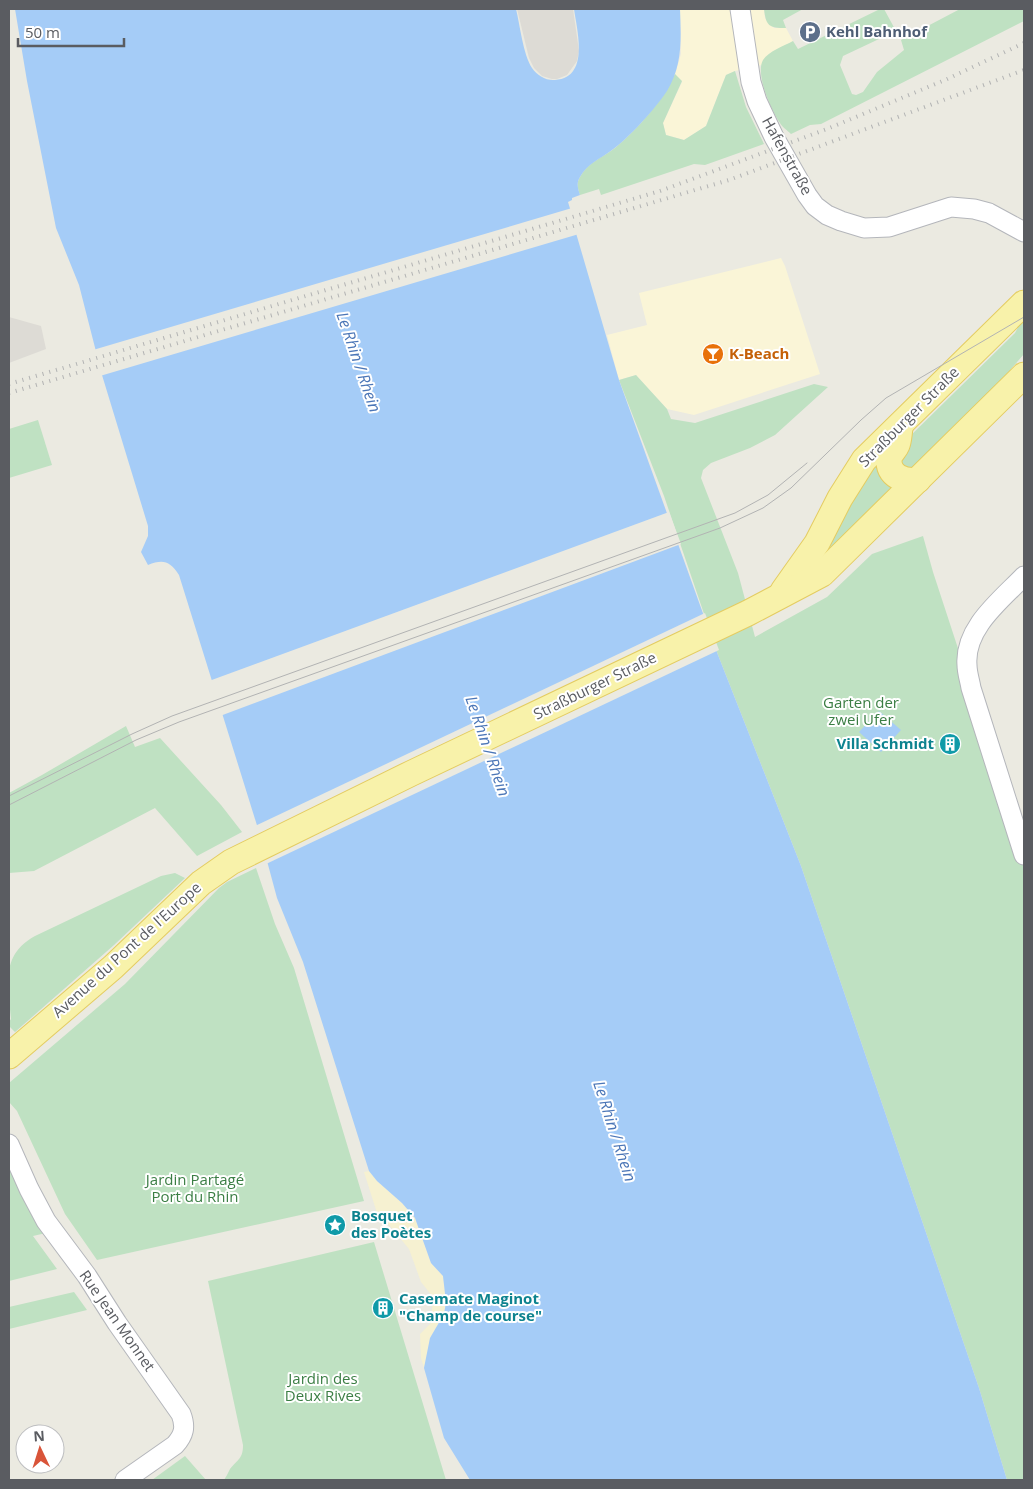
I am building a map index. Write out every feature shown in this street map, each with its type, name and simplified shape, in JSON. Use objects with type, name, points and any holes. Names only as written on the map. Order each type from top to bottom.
[{"type":"main road","name":"Straßburger Straße","points":[[780,596],[817,543],[840,498],[864,460],[1024,303]]},
{"type":"main road","name":"Straßburger Straße","points":[[250,852],[748,613],[822,574],[1024,375]]},
{"type":"main road","points":[[901,424],[896,446],[890,457],[890,467],[897,477],[904,480],[918,480]]},
{"type":"main road","name":"Avenue du Pont de l'Europe","points":[[9,1056],[113,967],[201,883],[231,862],[250,852]]},
{"type":"street","name":"Hafenstraße","points":[[740,9],[751,82],[757,101],[779,145],[815,206],[841,222],[864,228],[889,227],[936,211],[960,207],[989,213],[1013,224],[1023,233]]},
{"type":"street","points":[[1024,576],[987,615],[972,636],[966,664],[971,688],[1024,852]]},
{"type":"street","name":"Rue Jean Monnet","points":[[9,1144],[46,1221],[87,1276],[117,1323],[181,1414],[184,1422],[181,1438],[175,1445],[125,1480]]},
{"type":"shaded area","points":[[517,9],[573,9],[579,51],[577,61],[567,75],[552,79],[542,76],[534,68],[529,58]]},
{"type":"shaded area","points":[[680,9],[764,9],[765,18],[774,28],[786,28],[793,41],[769,54],[762,65],[726,75],[706,126],[684,140],[666,135],[663,123],[682,82],[675,74],[681,54]]},
{"type":"shaded area","name":"K-Beach","points":[[781,258],[820,374],[694,415],[667,409],[636,375],[619,380],[607,335],[647,325],[639,293]]},
{"type":"shaded area","points":[[9,317],[41,326],[46,349],[9,363]]},
{"type":"green space","points":[[764,9],[803,9],[783,20],[786,28],[769,25]]},
{"type":"green space","points":[[880,9],[884,9],[896,31],[843,56],[840,65],[852,94],[856,95],[863,92],[877,72],[904,50],[901,40],[960,9],[1024,9],[1024,21],[821,124],[810,125],[791,134],[776,117],[765,92],[761,74],[763,60],[773,51],[793,41],[798,49]]},
{"type":"green space","points":[[735,71],[746,107],[764,144],[705,165],[694,164],[601,195],[599,189],[580,195],[578,182],[583,172],[633,132],[663,95],[675,74],[682,81],[663,123],[666,135],[684,140],[706,126],[726,75]]},
{"type":"green space","points":[[1024,316],[1024,354],[1011,369],[1002,386],[917,471],[900,469],[901,445],[1015,333]]},
{"type":"green space","name":"Garten der zwei Ufer","points":[[636,375],[667,409],[671,419],[695,423],[814,384],[828,387],[775,435],[750,448],[711,463],[703,470],[701,478],[738,573],[755,637],[827,597],[872,554],[923,536],[933,572],[1024,850],[1024,1480],[1007,1480],[979,1388],[801,866],[718,655],[664,496],[619,380]]},
{"type":"green space","points":[[38,420],[52,465],[9,478],[9,429]]},
{"type":"green space","points":[[879,458],[898,488],[820,561],[826,543]]},
{"type":"green space","points":[[126,726],[135,747],[160,738],[221,805],[242,832],[197,856],[155,808],[34,871],[9,873],[9,793]]},
{"type":"green space","name":"Jardin Partagé Port du Rhin","points":[[256,868],[275,924],[294,968],[364,1201],[97,1260],[65,1214],[17,1111],[9,1102],[9,1083],[125,984],[219,888]]},
{"type":"green space","points":[[175,873],[185,878],[114,945],[15,1032],[9,1026],[11,1019],[9,972],[16,952],[24,944],[35,936],[161,876]]},
{"type":"green space","points":[[9,1161],[46,1233],[33,1236],[57,1269],[9,1281]]},
{"type":"green space","name":"Jardin des Deux Rives","points":[[374,1242],[446,1480],[224,1480],[241,1456],[243,1445],[208,1281]]},
{"type":"green space","points":[[74,1292],[87,1310],[9,1329],[9,1307]]},
{"type":"green space","points":[[185,1456],[206,1480],[152,1480]]},
{"type":"sand","points":[[369,1171],[415,1218],[431,1263],[443,1276],[446,1302],[444,1314],[430,1338],[424,1368],[421,1358],[420,1334],[431,1323],[433,1297],[421,1282],[409,1249],[377,1213],[364,1172]]},
{"type":"water","name":"Le Rhin / Rhein","points":[[15,9],[516,9],[524,47],[532,68],[539,75],[555,80],[566,77],[573,71],[577,62],[579,40],[574,9],[680,9],[680,51],[676,71],[667,91],[634,131],[619,145],[583,172],[578,184],[580,195],[568,202],[571,216],[619,380],[718,655],[801,866],[979,1388],[1007,1480],[470,1480],[444,1438],[424,1368],[430,1338],[444,1314],[446,1302],[443,1276],[431,1263],[415,1218],[369,1171],[303,962],[277,898],[260,835],[179,575],[166,562],[148,565],[141,552],[148,536],[148,526],[102,375],[79,285],[56,228]]},
{"type":"water","points":[[879,711],[901,730],[881,752],[859,732]]},
{"type":"pier","points":[[572,208],[579,234],[100,376],[93,350]]},
{"type":"pier","points":[[669,512],[681,544],[220,716],[209,681]]},
{"type":"pier","points":[[705,613],[719,650],[266,864],[255,826]]},
{"type":"tram line","points":[[9,805],[136,740],[179,722],[720,528],[763,508],[791,488],[886,398],[1024,317]]},
{"type":"tram line","points":[[9,796],[172,716],[735,513],[768,495],[807,463]]},
{"type":"railway","points":[[9,384],[660,191],[827,129],[945,80],[1024,43]]},
{"type":"railway","points":[[9,393],[729,180],[1024,70]]},
{"type":"place","name":"Kehl Bahnhof","points":[[810,32]]},
{"type":"place","name":"K-Beach","points":[[713,354]]},
{"type":"place","name":"Villa Schmidt","points":[[950,744]]},
{"type":"place","name":"Bosquet des Poètes","points":[[335,1225]]},
{"type":"place","name":"Casemate Maginot \"Champ de course\"","points":[[383,1308]]}]
